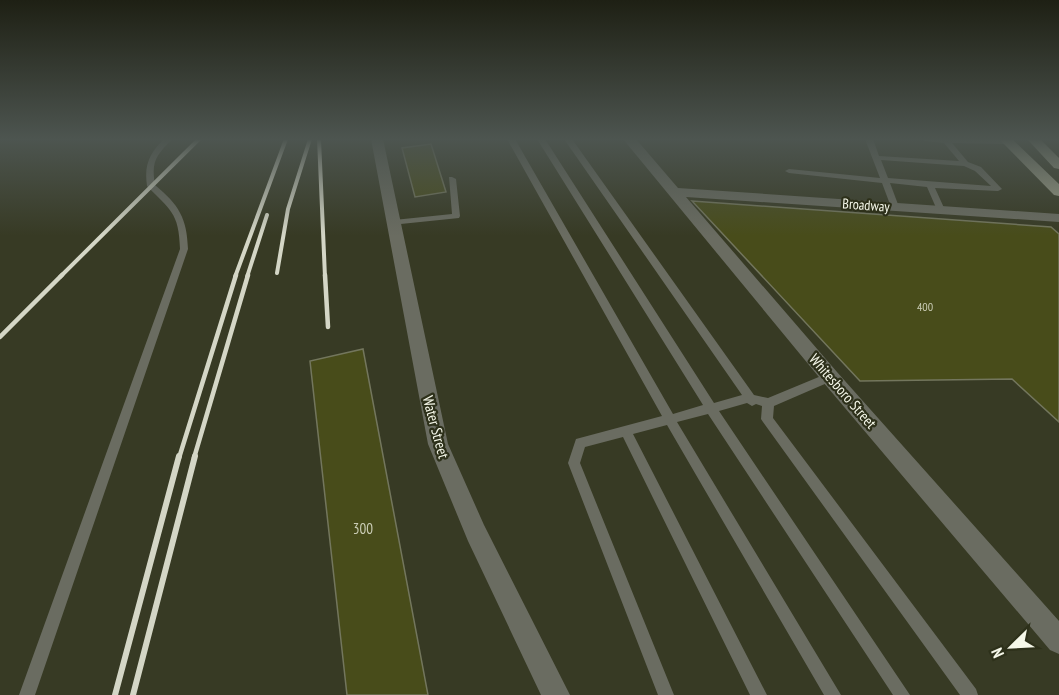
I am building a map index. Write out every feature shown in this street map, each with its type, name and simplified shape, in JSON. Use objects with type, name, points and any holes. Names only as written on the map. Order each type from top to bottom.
[{"type":"main road","points":[[1038,171],[1059,192]]},
{"type":"street","name":"Water Street","points":[[384,171],[438,444],[476,533],[555,695]]},
{"type":"street","name":"Whitesboro Street","points":[[657,171],[830,377],[1059,641]]},
{"type":"street","name":"Broadway","points":[[674,192],[1059,218]]},
{"type":"lane","points":[[27,695],[184,249],[184,225],[170,201],[151,186],[149,171]]},
{"type":"lane","points":[[529,171],[669,418],[833,695]]},
{"type":"lane","points":[[561,171],[711,408],[902,695]]},
{"type":"lane","points":[[591,171],[749,398],[767,419],[970,695]]},
{"type":"lane","points":[[794,171],[930,185],[998,189],[980,171]]},
{"type":"lane","points":[[882,171],[895,207]]},
{"type":"lane","points":[[394,223],[456,216],[452,178]]},
{"type":"lane","points":[[930,185],[942,210]]},
{"type":"lane","points":[[666,695],[574,463],[580,443],[749,398],[768,403],[830,377]]},
{"type":"lane","points":[[767,419],[768,403]]},
{"type":"lane","points":[[626,430],[759,695]]},
{"type":"building","points":[[408,171],[440,171],[446,192],[415,197]]},
{"type":"building","points":[[692,201],[1051,227],[1059,234],[1059,422],[1012,379],[860,381]]},
{"type":"building","points":[[363,349],[428,695],[347,695],[310,361]]},
{"type":"railway","points":[[60,277],[166,171]]},
{"type":"railway","points":[[235,277],[274,171]]},
{"type":"railway","points":[[277,273],[288,209],[300,171]]},
{"type":"railway","points":[[320,171],[325,277]]},
{"type":"railway","points":[[247,277],[267,215]]},
{"type":"railway","points":[[179,458],[236,275]]},
{"type":"railway","points":[[194,458],[248,275]]},
{"type":"railway","points":[[325,275],[328,327]]},
{"type":"railway","points":[[0,337],[60,277]]},
{"type":"railway","points":[[115,695],[179,456]]},
{"type":"railway","points":[[133,695],[195,456]]}]
